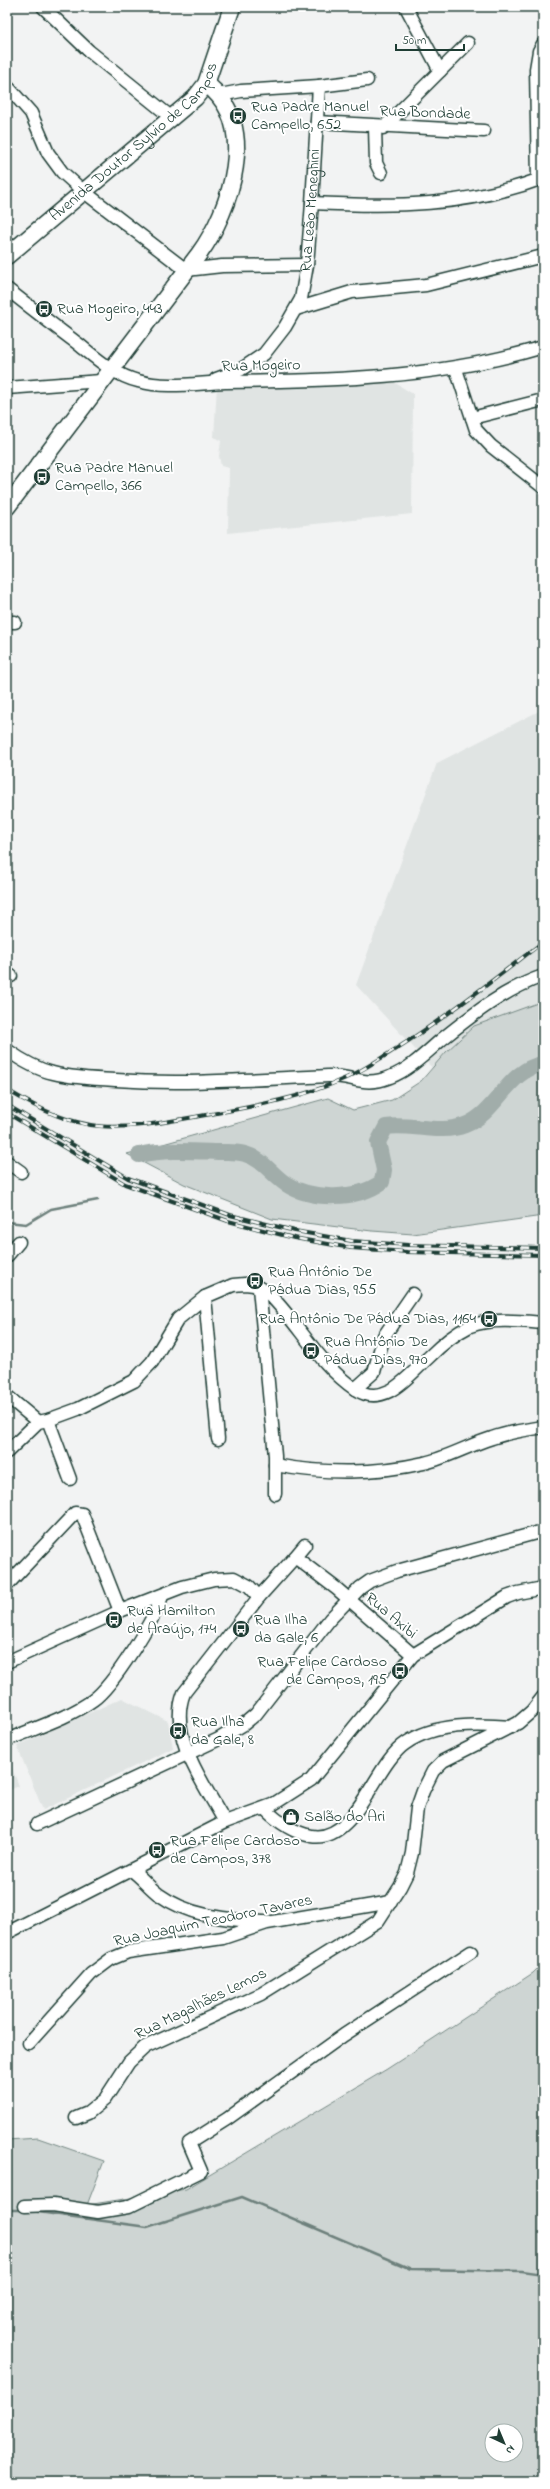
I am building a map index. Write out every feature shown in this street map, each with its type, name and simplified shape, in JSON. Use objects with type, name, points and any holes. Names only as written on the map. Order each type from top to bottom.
[{"type":"main road","name":"Avenida Doutor Sylvio de Campos","points":[[7,256],[195,98],[206,84],[232,7]]},
{"type":"main road","points":[[7,507],[105,375],[211,237],[220,220],[233,179],[236,163],[235,138],[229,114],[220,95],[206,84]]},
{"type":"street","points":[[44,7],[89,51],[172,118]]},
{"type":"street","points":[[406,7],[440,71]]},
{"type":"street","points":[[381,172],[376,164],[379,127],[468,43]]},
{"type":"street","points":[[312,204],[411,206],[455,202],[520,186],[541,178],[536,69],[539,51],[543,44]]},
{"type":"street","points":[[220,95],[241,91],[319,86],[367,80]]},
{"type":"street","points":[[7,86],[30,113],[52,161],[83,191],[186,270],[222,266],[307,264]]},
{"type":"street","name":"Rua Leão Meneghini","points":[[208,382],[240,370],[255,362],[276,339],[296,309],[304,289],[312,204],[319,86]]},
{"type":"street","name":"Rua Bondade","points":[[317,122],[379,127],[484,131]]},
{"type":"street","points":[[296,309],[352,292],[426,285],[543,256]]},
{"type":"street","name":"Rua Mogeiro","points":[[7,290],[105,375],[162,385],[208,382],[305,381],[407,375],[456,369],[506,359],[543,347]]},
{"type":"street","points":[[456,369],[476,430],[481,437],[543,487]]},
{"type":"street","points":[[7,388],[105,375]]},
{"type":"street","points":[[472,418],[543,400]]},
{"type":"street","points":[[7,1050],[34,1067],[53,1073],[88,1078],[195,1083],[331,1076],[361,1083],[376,1082],[392,1077],[414,1062],[476,1012],[526,982],[543,976]]},
{"type":"street","points":[[7,1162],[21,1172]]},
{"type":"street","points":[[7,1256],[19,1242]]},
{"type":"street","points":[[7,1452],[43,1421],[110,1394],[134,1381],[152,1362],[181,1316],[205,1297],[233,1285],[245,1284],[259,1288],[274,1299],[330,1366],[355,1389],[371,1395],[393,1390],[403,1383],[430,1356],[469,1327],[507,1321],[543,1323]]},
{"type":"street","points":[[259,1288],[275,1465],[275,1494]]},
{"type":"street","points":[[355,1389],[374,1372],[384,1336],[413,1294]]},
{"type":"street","points":[[205,1297],[218,1439]]},
{"type":"street","points":[[7,1396],[43,1421],[70,1479]]},
{"type":"street","points":[[275,1465],[333,1471],[385,1470],[424,1463],[492,1438],[543,1427]]},
{"type":"street","points":[[7,1585],[75,1513],[82,1514],[120,1611]]},
{"type":"street","points":[[37,1824],[189,1754],[219,1739],[250,1720],[284,1680],[330,1619],[348,1600],[370,1582],[397,1571],[543,1531]]},
{"type":"street","points":[[225,1822],[189,1754],[181,1732],[179,1715],[184,1693],[259,1597],[305,1545]]},
{"type":"street","name":"Rua Axibi","points":[[295,1557],[413,1655]]},
{"type":"street","points":[[7,1662],[120,1611],[182,1587],[214,1579],[234,1578],[249,1586],[259,1597]]},
{"type":"street","points":[[7,1933],[133,1871],[225,1822],[265,1809],[311,1780],[413,1655],[507,1597],[518,1593],[543,1588]]},
{"type":"street","points":[[7,1740],[76,1710],[100,1695],[132,1650],[157,1608],[162,1596]]},
{"type":"street","name":"Rua Magalhães Lemos","points":[[76,2118],[88,2113],[105,2099],[129,2062],[144,2047],[272,1988],[375,1923],[391,1902],[406,1873],[412,1853],[417,1808],[433,1771],[443,1761],[512,1727],[526,1718],[543,1697]]},
{"type":"street","points":[[265,1809],[282,1825],[300,1834],[316,1837],[330,1834],[350,1818],[393,1754],[405,1743],[434,1730],[466,1726],[512,1727]]},
{"type":"street","points":[[133,1871],[158,1894],[190,1912],[226,1919],[267,1923]]},
{"type":"street","name":"Rua Joaquim Teodoro Tavares","points":[[29,2043],[86,1979],[111,1959],[149,1948],[223,1938],[267,1923],[391,1902]]},
{"type":"street","points":[[24,2206],[53,2205],[98,2212],[128,2207],[201,2171],[190,2143],[228,2119],[344,2035],[471,1952]]},
{"type":"shaded area","points":[[392,381],[413,394],[412,514],[228,533],[229,468],[221,466],[219,456],[221,441],[214,437],[217,385]]},
{"type":"shaded area","points":[[543,709],[543,1031],[457,1095],[356,985],[437,763]]},
{"type":"shaded area","points":[[543,1001],[543,1216],[413,1234],[372,1231],[272,1219],[184,1184],[127,1154],[328,1098],[353,1110],[392,1100],[421,1081],[446,1052],[474,1026]]},
{"type":"shaded area","points":[[122,1698],[168,1721],[173,1748],[43,1810],[17,1746]]},
{"type":"shaded area","points":[[7,1755],[19,1786],[7,1791]]},
{"type":"shaded area","points":[[543,1963],[543,2482],[7,2482],[7,2140],[38,2138],[104,2161],[87,2205],[186,2189],[387,2069],[533,1973]]},
{"type":"waterway","points":[[139,1155],[178,1151],[239,1152],[257,1159],[286,1184],[297,1190],[321,1196],[347,1195],[372,1188],[382,1182],[384,1170],[378,1142],[386,1127],[406,1126],[446,1129],[465,1125],[486,1111],[520,1074],[543,1064]]},
{"type":"waterway","points":[[7,1222],[26,1224],[51,1209],[98,1200]]},
{"type":"waterway","points":[[31,2211],[147,2227],[242,2197],[411,2269],[522,2271],[543,2274]]},
{"type":"waterway","points":[[7,2210],[22,2210]]},
{"type":"railway","points":[[7,1090],[58,1116],[80,1123],[122,1127],[145,1125],[219,1113],[293,1097],[329,1085],[369,1066],[449,1013],[543,942]]},
{"type":"railway","points":[[7,1105],[128,1178],[230,1215],[295,1231],[352,1241],[408,1245],[543,1248]]},
{"type":"railway","points":[[7,1113],[125,1184],[228,1221],[294,1238],[351,1248],[407,1252],[543,1255]]},
{"type":"place","name":"Rua Padre Manuel Campello, 652","points":[[238,116]]},
{"type":"place","name":"Rua Mogeiro, 443","points":[[44,309]]},
{"type":"place","name":"Rua Padre Manuel Campello, 366","points":[[42,477]]},
{"type":"place","name":"Rua Antônio De Pádua Dias, 955","points":[[255,1281]]},
{"type":"place","name":"Rua Antônio De Pádua Dias, 1164","points":[[489,1319]]},
{"type":"place","name":"Rua Antônio De Pádua Dias, 970","points":[[311,1351]]},
{"type":"place","name":"Rua Hamilton de Araújo, 174","points":[[114,1620]]},
{"type":"place","name":"Rua Ilha da Gale, 6","points":[[241,1629]]},
{"type":"place","name":"Rua Felipe Cardoso de Campos, 195","points":[[400,1671]]},
{"type":"place","name":"Rua Ilha da Gale, 8","points":[[178,1731]]},
{"type":"place","name":"Salão do Ari","points":[[291,1817]]},
{"type":"place","name":"Rua Felipe Cardoso de Campos, 378","points":[[157,1850]]}]
